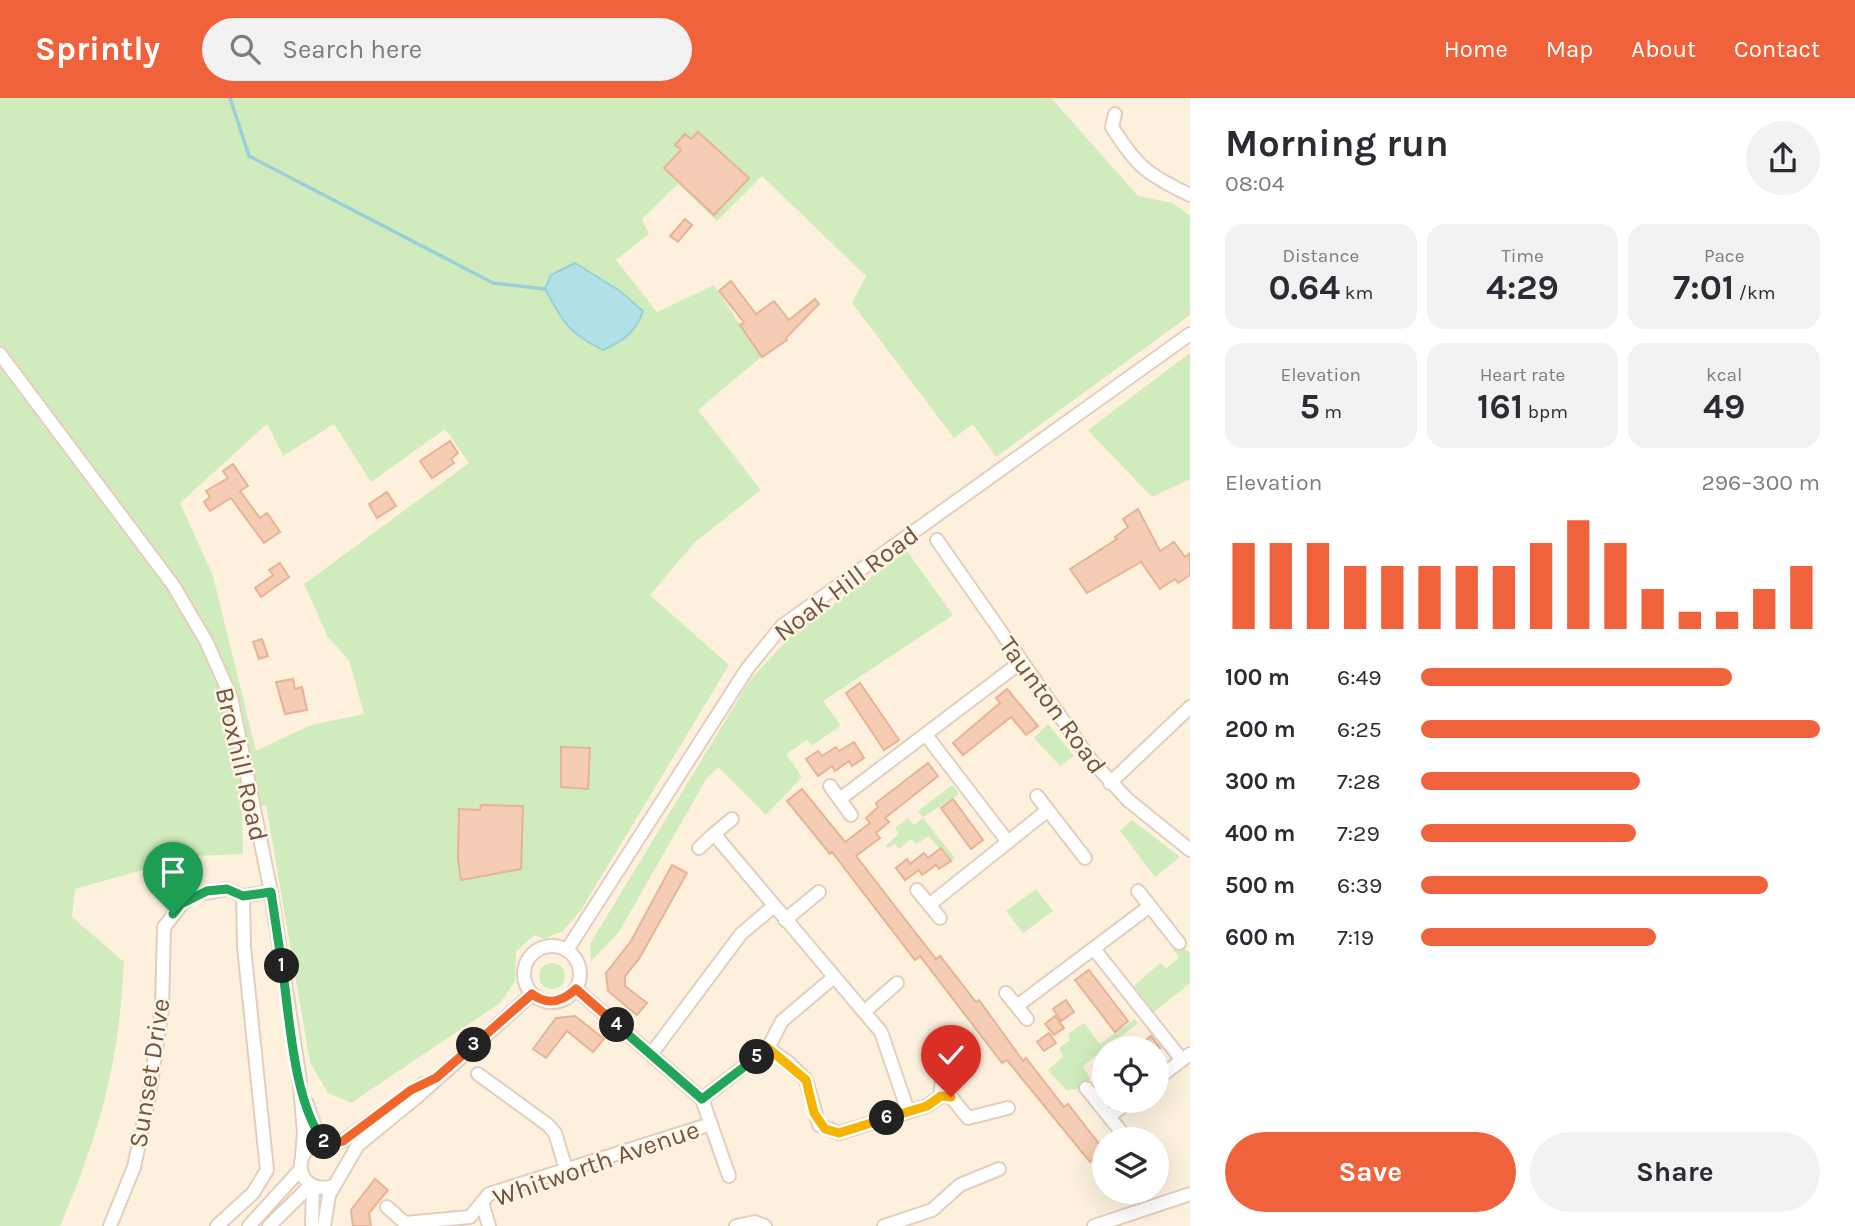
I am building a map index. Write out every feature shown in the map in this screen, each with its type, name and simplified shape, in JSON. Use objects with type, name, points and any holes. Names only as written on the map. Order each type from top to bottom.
[{"type":"street","points":[[1115,114],[1111,127],[1126,150],[1160,183],[1190,195]]},
{"type":"street","name":"Noak Hill Road","points":[[567,950],[747,669],[782,626],[1190,334]]},
{"type":"street","name":"Broxhill Road","points":[[0,354],[173,584],[206,641],[231,697],[271,892],[299,1074],[304,1133],[302,1155]]},
{"type":"street","name":"Taunton Road","points":[[937,541],[1070,733],[1110,783],[1165,833],[1190,850]]},
{"type":"street","points":[[840,799],[1021,662]]},
{"type":"street","points":[[1110,783],[1190,707]]},
{"type":"street","points":[[926,735],[1008,842]]},
{"type":"street","points":[[830,786],[851,815]]},
{"type":"street","points":[[1037,796],[1085,858]]},
{"type":"street","points":[[929,905],[1048,810]]},
{"type":"street","points":[[699,848],[732,819]]},
{"type":"street","points":[[714,834],[881,1032],[908,1111]]},
{"type":"street","name":"Sunset Drive","points":[[110,1226],[134,1167],[149,1096],[162,1009],[164,927],[181,904],[195,895],[227,889],[243,896],[271,892]]},
{"type":"street","points":[[917,890],[940,918]]},
{"type":"street","points":[[1138,891],[1179,943]]},
{"type":"street","points":[[785,920],[819,892]]},
{"type":"street","points":[[217,1226],[253,1193],[263,1181],[267,1170],[244,947],[243,896]]},
{"type":"street","points":[[652,1052],[741,934],[774,906]]},
{"type":"street","points":[[1017,1006],[1150,906]]},
{"type":"street","points":[[551,945],[567,950],[578,963],[580,974],[576,989],[558,1001],[544,1001],[532,994],[524,978],[527,959],[541,947],[551,945]]},
{"type":"street","points":[[1094,949],[1186,1057],[1169,1070]]},
{"type":"street","points":[[702,1099],[768,1048],[782,1021],[834,977]]},
{"type":"street","points":[[864,1012],[897,983]]},
{"type":"street","points":[[576,989],[652,1052],[702,1099],[729,1176]]},
{"type":"street","points":[[1006,993],[1027,1019]]},
{"type":"street","points":[[324,1226],[329,1195],[358,1145],[532,994]]},
{"type":"street","points":[[768,1048],[806,1080],[814,1113],[825,1129],[839,1133],[927,1106],[941,1096],[951,1097],[968,1118],[1008,1108]]},
{"type":"street","points":[[941,1096],[940,1084],[946,1070],[960,1058]]},
{"type":"street","name":"Broxhill Road","points":[[299,1074],[311,1118],[328,1144]]},
{"type":"street","points":[[478,1074],[548,1125],[555,1133],[566,1169]]},
{"type":"street","points":[[249,1226],[300,1170],[302,1155],[314,1145],[343,1141],[411,1090],[436,1078]]},
{"type":"street","points":[[1086,1088],[1118,1127]]},
{"type":"street","points":[[1110,1116],[1114,1113]]},
{"type":"street","name":"Whitworth Avenue","points":[[387,1207],[404,1225],[470,1217],[489,1194],[711,1124]]},
{"type":"street","points":[[328,1144],[341,1153],[345,1166]]},
{"type":"street","points":[[884,1226],[932,1210],[960,1185],[999,1169]]},
{"type":"street","points":[[300,1170],[312,1186],[320,1189],[335,1185]]},
{"type":"street","points":[[269,1226],[312,1186]]},
{"type":"street","points":[[312,1186],[312,1226]]},
{"type":"street","points":[[1094,1226],[1190,1194]]},
{"type":"street","points":[[482,1202],[489,1226]]},
{"type":"street","points":[[736,1226],[755,1222],[765,1226]]},
{"type":"green space","points":[[0,98],[1051,98],[1138,196],[1173,203],[1190,216],[1190,315],[996,457],[973,424],[954,438],[852,303],[866,276],[762,176],[717,221],[678,184],[642,219],[649,234],[616,260],[657,312],[714,285],[761,357],[698,410],[761,490],[695,542],[650,595],[729,665],[581,910],[563,931],[544,939],[535,935],[516,951],[515,982],[500,1003],[351,1103],[328,1093],[310,1062],[266,805],[242,809],[243,854],[192,856],[75,889],[72,917],[124,962],[118,1033],[105,1097],[86,1160],[60,1226],[0,1226]],"holes":[[[267,424],[283,456],[334,424],[371,482],[445,429],[469,463],[304,584],[328,637],[349,660],[364,714],[311,725],[256,751],[213,576],[180,503]]]},
{"type":"green space","points":[[1190,353],[1190,479],[1152,497],[1088,430]]},
{"type":"green space","points":[[907,551],[953,615],[823,701],[841,726],[812,745],[807,740],[786,754],[802,777],[766,815],[718,767],[706,779],[619,932],[591,961],[590,944],[750,680],[794,633]]},
{"type":"green space","points":[[1048,724],[1074,756],[1060,766],[1034,738]]},
{"type":"green space","points":[[952,785],[959,794],[923,817],[918,811]]},
{"type":"green space","points":[[908,818],[914,825],[923,818],[955,858],[951,861],[928,836],[917,844],[911,839],[899,849],[895,844],[888,848],[886,845],[899,834],[895,828]]},
{"type":"green space","points":[[1132,820],[1180,857],[1155,877],[1120,831]]},
{"type":"green space","points":[[1036,889],[1053,911],[1023,933],[1006,911]]},
{"type":"green space","points":[[1179,943],[1190,953],[1190,983],[1154,1012],[1134,986],[1160,963],[1166,968],[1179,958],[1173,949]]},
{"type":"green space","points":[[552,963],[561,967],[565,976],[561,985],[552,989],[543,985],[539,976],[543,967]]},
{"type":"green space","points":[[1135,1019],[1138,1023],[1121,1036],[1111,1036]]},
{"type":"green space","points":[[1084,1023],[1094,1036],[1092,1059],[1083,1066],[1090,1078],[1086,1088],[1066,1090],[1048,1070],[1063,1057],[1059,1048],[1070,1040],[1068,1034]]},
{"type":"water","points":[[575,263],[620,291],[643,311],[637,325],[628,335],[603,350],[581,338],[568,326],[545,289],[551,275]]},
{"type":"building","points":[[698,132],[749,178],[714,215],[664,168],[681,150],[675,145],[685,134],[691,139]]},
{"type":"building","points":[[685,219],[692,225],[678,242],[670,236]]},
{"type":"building","points":[[731,281],[756,314],[774,301],[789,320],[815,299],[819,304],[787,340],[762,357],[740,325],[744,322],[719,291]]},
{"type":"building","points":[[450,441],[458,453],[451,459],[454,463],[432,478],[420,461]]},
{"type":"building","points":[[233,464],[248,486],[240,491],[260,518],[267,513],[280,532],[264,543],[231,498],[210,511],[204,502],[210,497],[206,491],[228,478],[223,471]]},
{"type":"building","points":[[387,492],[396,506],[377,518],[369,504]]},
{"type":"building","points":[[1138,509],[1160,551],[1174,542],[1185,557],[1190,553],[1190,575],[1178,583],[1175,579],[1160,589],[1141,562],[1087,593],[1070,569],[1117,539],[1115,537],[1128,527],[1123,519]]},
{"type":"building","points":[[280,563],[289,577],[261,597],[255,588],[273,575],[269,570]]},
{"type":"building","points":[[262,639],[268,656],[259,659],[253,642]]},
{"type":"building","points":[[293,679],[295,689],[302,687],[307,710],[285,714],[276,682]]},
{"type":"building","points":[[860,683],[899,740],[884,750],[846,693]]},
{"type":"building","points":[[1007,689],[1038,726],[1026,735],[1011,717],[963,755],[953,743],[1000,703],[996,698]]},
{"type":"building","points":[[854,742],[864,758],[852,766],[849,761],[835,771],[832,766],[818,776],[806,759],[818,751],[822,756],[836,747],[839,751]]},
{"type":"building","points":[[561,747],[590,748],[588,789],[561,787]]},
{"type":"building","points":[[928,763],[938,776],[885,818],[889,822],[876,833],[880,838],[856,856],[936,959],[940,956],[976,1002],[979,1000],[1023,1061],[1026,1058],[1064,1107],[1068,1104],[1092,1135],[1090,1162],[1007,1060],[1002,1063],[920,956],[915,960],[832,852],[830,854],[787,801],[802,789],[845,842],[870,823],[866,818],[878,807],[876,803]]},
{"type":"building","points":[[953,799],[983,840],[971,849],[941,808]]},
{"type":"building","points":[[481,805],[523,806],[521,869],[461,880],[458,859],[459,809],[480,810]]},
{"type":"building","points":[[941,848],[951,861],[939,869],[936,865],[922,875],[919,870],[905,880],[896,868],[907,859],[910,864],[924,853],[928,858]]},
{"type":"building","points":[[672,865],[687,873],[639,959],[625,976],[625,986],[647,1003],[637,1015],[608,991],[606,973],[631,941]]},
{"type":"building","points":[[1089,970],[1128,1021],[1115,1032],[1075,980]]},
{"type":"building","points":[[1066,1000],[1074,1012],[1061,1021],[1053,1009]]},
{"type":"building","points":[[575,1016],[604,1039],[593,1052],[567,1031],[546,1058],[533,1049],[556,1018]]},
{"type":"building","points":[[1055,1016],[1064,1028],[1054,1035],[1045,1024]]},
{"type":"building","points":[[1049,1033],[1056,1043],[1044,1051],[1037,1042]]},
{"type":"building","points":[[375,1179],[388,1190],[369,1213],[371,1226],[353,1226],[351,1210]]},
{"type":"waterway","points":[[230,98],[249,156],[493,283],[545,289]]},
{"type":"route","points":[[173,914],[181,904],[207,891],[227,889],[243,896],[271,892],[299,1074],[316,1130],[329,1145],[343,1141],[411,1090],[436,1078],[532,994],[544,1001],[558,1001],[576,989],[619,1028],[652,1052],[702,1099],[768,1048],[806,1080],[819,1125],[839,1133],[927,1106],[941,1096],[951,1097]]}]
